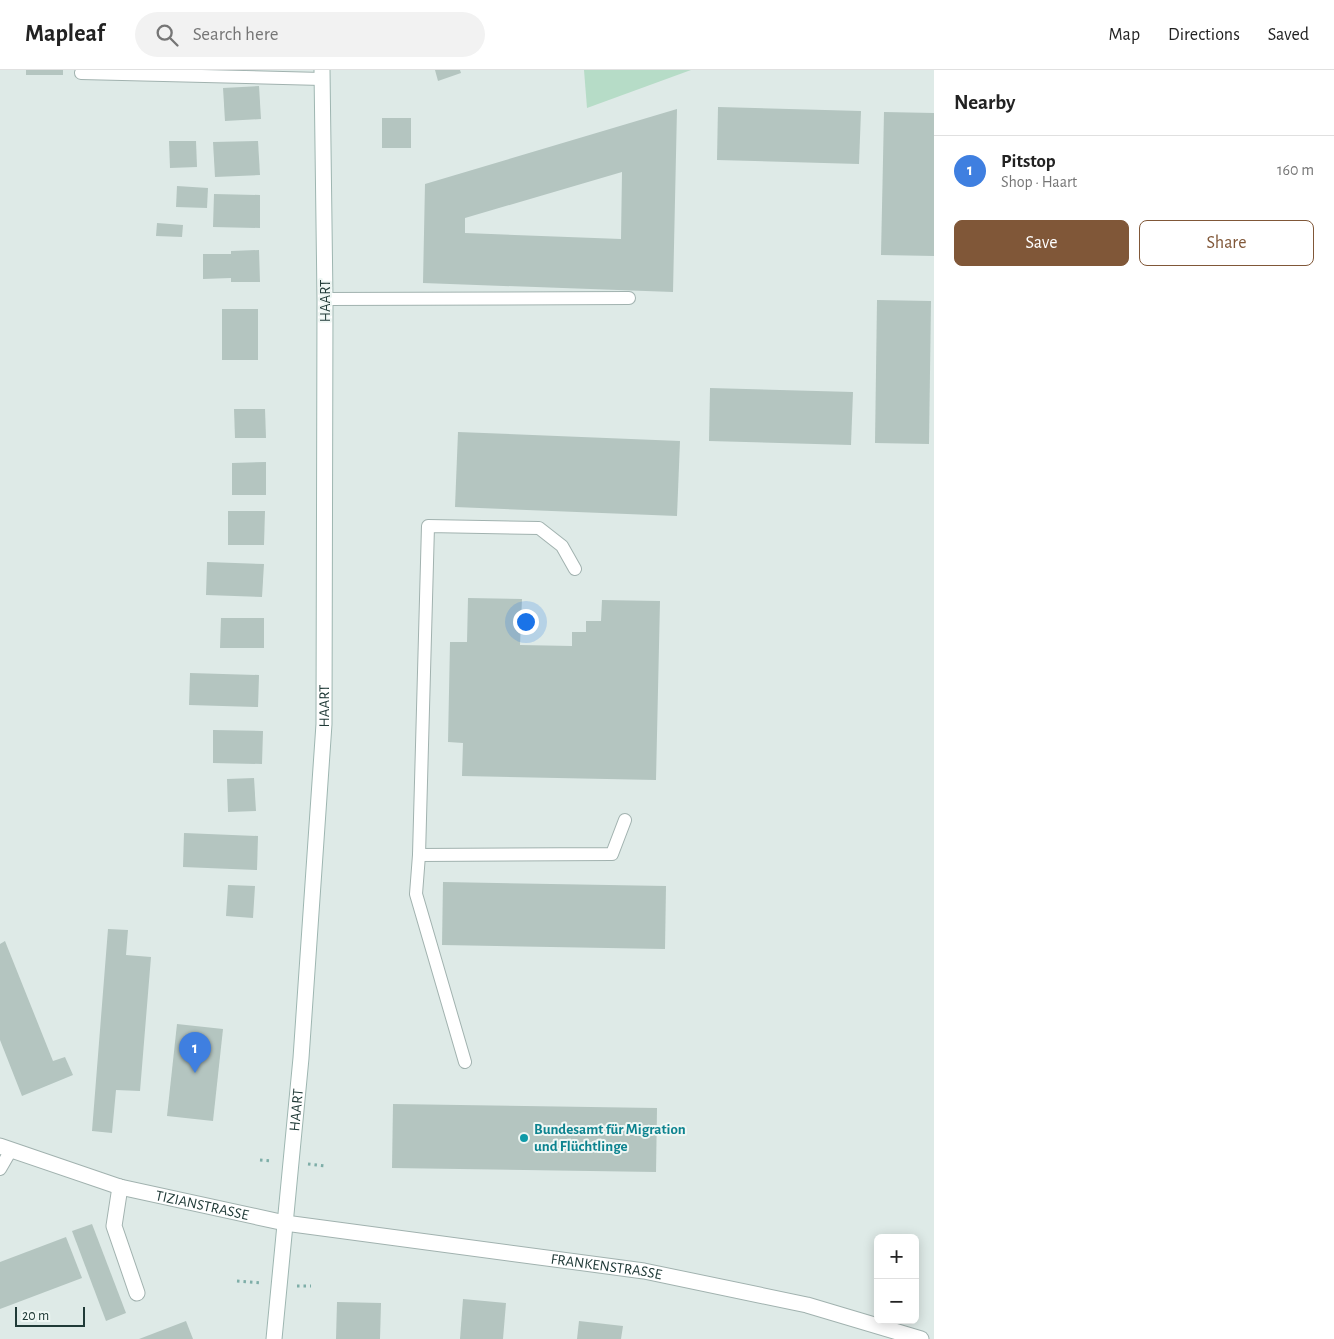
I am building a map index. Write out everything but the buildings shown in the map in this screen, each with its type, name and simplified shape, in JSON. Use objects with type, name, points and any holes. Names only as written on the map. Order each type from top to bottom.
[{"type":"main road","name":"HAART","points":[[274,1339],[309,956],[324,724],[325,299],[322,74]]},
{"type":"main road","name":"TIZIANSTRASSE","points":[[5,1148],[120,1187],[285,1223]]},
{"type":"main road","points":[[120,1187],[114,1226],[137,1293]]},
{"type":"main road","name":"FRANKENSTRASSE","points":[[285,1223],[644,1271],[807,1306],[921,1339]]},
{"type":"lane","points":[[80,73],[322,74]]},
{"type":"lane","points":[[325,299],[629,298]]},
{"type":"lane","points":[[465,1062],[416,894],[420,855],[428,526],[539,528],[562,546],[575,569]]},
{"type":"lane","points":[[420,855],[612,854],[625,820]]},
{"type":"lane","points":[[0,1169],[5,1148]]},
{"type":"green space","points":[[584,70],[691,70],[587,108]]},
{"type":"place","name":"Pitstop","points":[[195,1073]]},
{"type":"place","name":"Bundesamt für Migration und Flüchtlinge","points":[[524,1138]]}]
